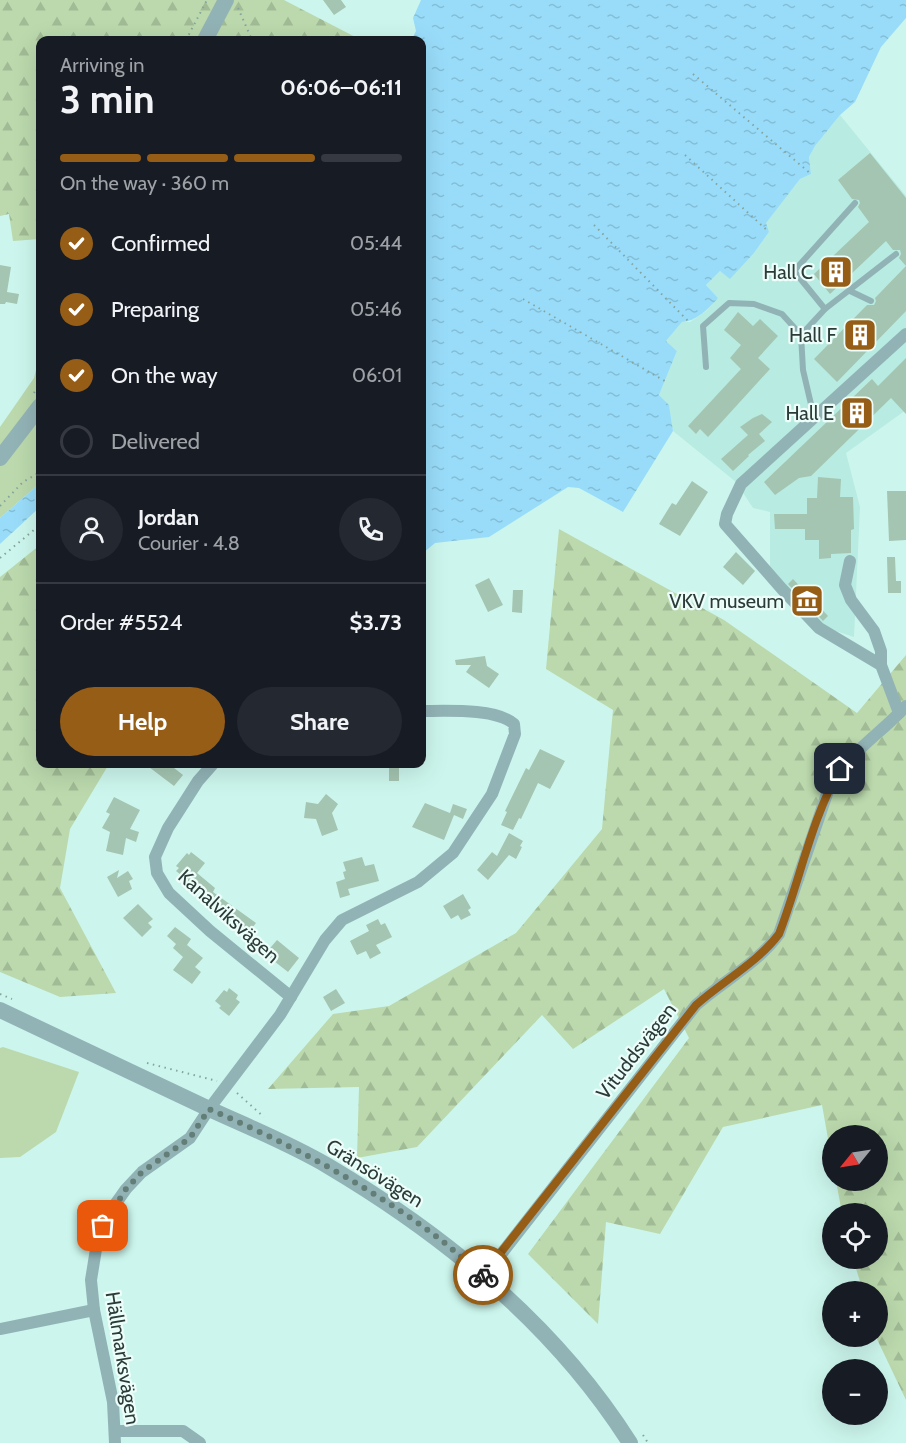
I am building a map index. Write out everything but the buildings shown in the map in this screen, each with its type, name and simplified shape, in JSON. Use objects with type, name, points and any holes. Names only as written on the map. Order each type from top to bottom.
[{"type":"street","points":[[207,36],[226,0]]},
{"type":"street","points":[[881,665],[819,628],[725,524],[727,514],[741,484],[906,333]]},
{"type":"street","points":[[0,458],[36,411]]},
{"type":"street","points":[[850,561],[845,585],[851,600],[874,631],[880,651],[881,665],[903,709]]},
{"type":"street","name":"Vituddsvägen","points":[[484,1276],[696,1005],[769,948],[779,934],[829,788],[851,756],[887,726],[903,709]]},
{"type":"street","points":[[209,1109],[291,997],[325,940],[342,920],[418,882],[453,853],[492,794],[515,734],[514,724],[508,718],[494,715],[461,711],[426,711]]},
{"type":"street","name":"Kanalviksvägen","points":[[209,768],[198,781],[168,828],[155,856],[157,873],[169,893],[291,997]]},
{"type":"street","name":"Gränsövägen","points":[[0,1010],[326,1165],[440,1239],[484,1276],[539,1328],[594,1390],[630,1443]]},
{"type":"street","name":"Hällmarksvägen","points":[[115,1437],[113,1402],[94,1310],[91,1280],[93,1260],[109,1213],[126,1189],[142,1172],[190,1138],[209,1109]]},
{"type":"street","points":[[0,1329],[94,1310]]},
{"type":"street","points":[[115,1437],[183,1431],[200,1443]]},
{"type":"lane","points":[[825,309],[794,271],[855,203]]},
{"type":"lane","points":[[801,335],[825,309],[896,254]]},
{"type":"lane","points":[[850,291],[871,301]]},
{"type":"lane","points":[[706,367],[703,326],[729,303],[753,304],[782,314],[801,335],[803,370],[814,418]]},
{"type":"path","points":[[188,36],[207,0]]},
{"type":"path","points":[[236,0],[240,16],[250,36]]},
{"type":"path","points":[[693,74],[811,174]]},
{"type":"path","points":[[685,154],[769,232]]},
{"type":"path","points":[[594,225],[689,322]]},
{"type":"path","points":[[523,299],[665,381]]},
{"type":"path","points":[[0,506],[22,482],[36,474]]},
{"type":"path","points":[[0,558],[36,528]]},
{"type":"shaded area","points":[[840,115],[906,196],[906,410],[846,453],[860,507],[854,637],[820,626],[770,571],[770,512],[753,508],[736,482],[673,431],[669,406],[659,395],[677,351],[666,341],[682,322],[690,322],[706,311],[718,298],[706,285],[720,271],[730,278],[754,253],[769,232],[765,223],[800,179],[811,174],[809,157]]},
{"type":"green space","points":[[0,0],[284,0],[353,36],[36,36],[36,239],[13,241],[9,214],[0,216]]},
{"type":"green space","points":[[36,370],[36,486],[0,518],[0,427],[34,378]]},
{"type":"green space","points":[[559,529],[724,620],[857,713],[906,655],[906,1400],[881,1347],[888,1347],[888,1281],[860,1281],[856,1269],[888,1269],[888,1203],[840,1203],[838,1191],[888,1191],[888,1125],[826,1125],[822,1105],[723,1127],[660,1234],[606,1222],[598,1324],[528,1254],[689,1038],[664,989],[573,1049],[542,1015],[417,1147],[357,1158],[359,1087],[268,1089],[333,1014],[389,1006],[516,933],[602,829],[613,710],[546,669]]},
{"type":"green space","points":[[36,548],[36,768],[107,768],[70,829],[60,888],[116,993],[60,997],[0,972],[0,577]]},
{"type":"green space","points":[[3,1047],[79,1072],[56,1132],[20,1157],[0,1158],[0,1048]]},
{"type":"water","points":[[421,0],[906,0],[906,18],[881,47],[855,102],[840,115],[815,146],[809,157],[811,174],[800,179],[766,223],[769,232],[754,253],[730,279],[720,271],[706,285],[718,298],[697,317],[682,322],[666,341],[677,351],[659,395],[669,405],[673,431],[623,512],[579,488],[568,487],[489,537],[435,543],[426,551],[426,36],[414,36],[416,31],[413,18]]},
{"type":"water","points":[[36,486],[36,511],[0,544],[0,518]]},
{"type":"way so far","points":[[103,1226],[126,1189],[142,1172],[190,1138],[209,1109],[326,1165],[440,1239],[483,1275]]},
{"type":"place","name":"Hall C","points":[[836,272]]},
{"type":"place","name":"Hall F","points":[[860,335]]},
{"type":"place","name":"Hall E","points":[[857,413]]},
{"type":"place","name":"VKV museum","points":[[807,601]]},
{"type":"route","points":[[483,1275],[696,1005],[769,948],[779,934],[817,820],[829,788],[840,769]]}]
